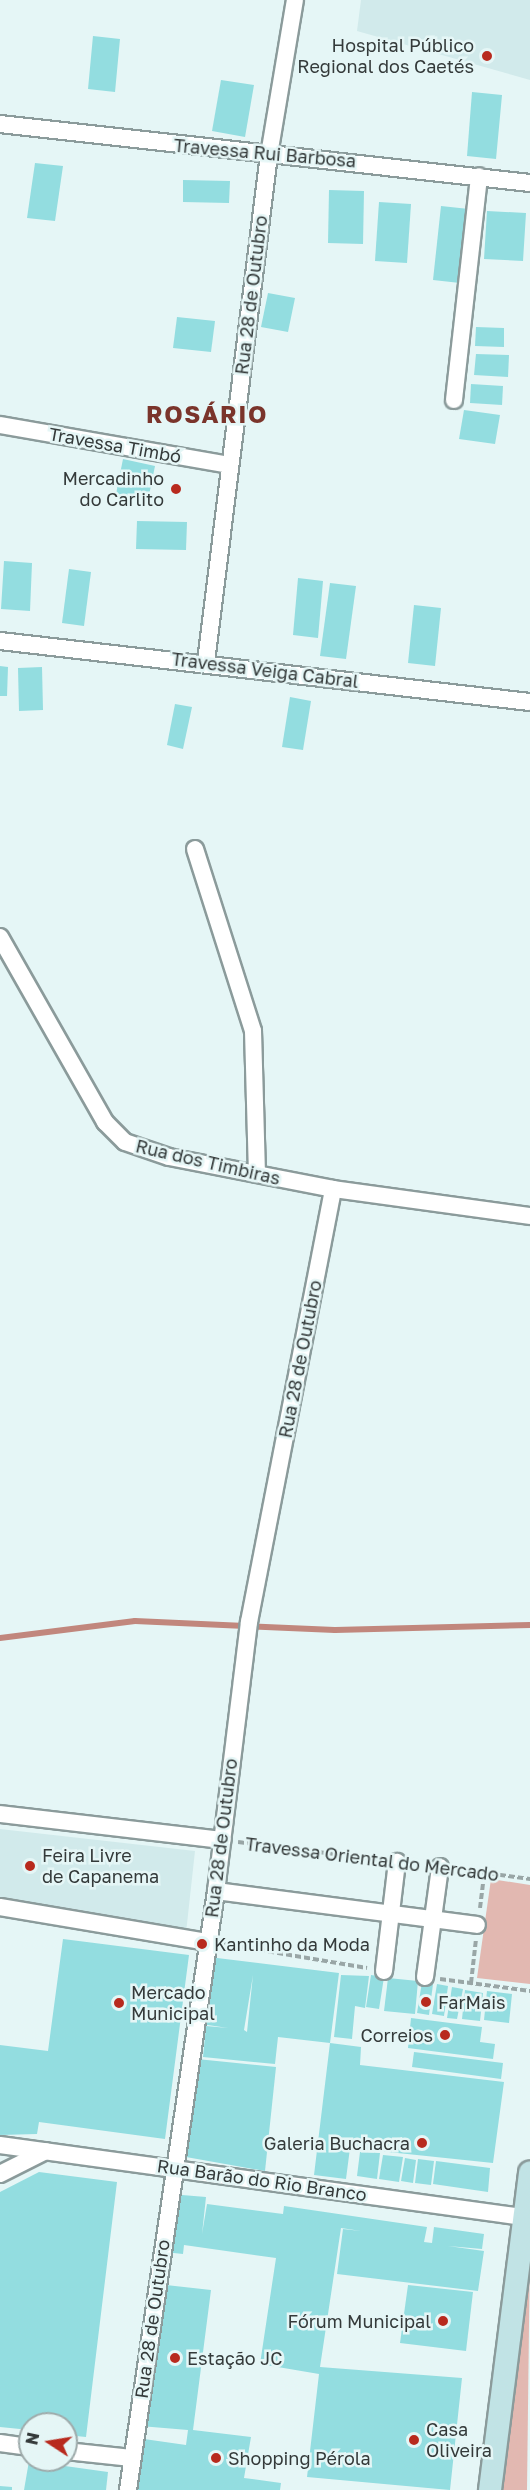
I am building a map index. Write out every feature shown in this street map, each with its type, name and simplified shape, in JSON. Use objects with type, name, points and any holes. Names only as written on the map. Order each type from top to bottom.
[{"type":"street","name":"Rua 28 de Outubro","points":[[206,662],[269,155],[295,0]]},
{"type":"street","name":"Travessa Rui Barbosa","points":[[0,124],[269,155],[351,160],[530,183]]},
{"type":"street","points":[[454,400],[479,176]]},
{"type":"street","name":"Travessa Timbó","points":[[0,425],[230,465]]},
{"type":"street","name":"Travessa Veiga Cabral","points":[[0,641],[206,662],[530,702]]},
{"type":"street","points":[[195,849],[253,1031],[258,1174]]},
{"type":"street","name":"Rua dos Timbiras","points":[[0,938],[114,1134],[153,1152],[333,1189],[530,1216]]},
{"type":"street","name":"Rua 28 de Outubro","points":[[128,2490],[216,1891],[249,1622],[333,1189]]},
{"type":"street","name":"Travessa Oriental do Mercado","points":[[0,1814],[222,1840]]},
{"type":"street","points":[[384,1971],[397,1862]]},
{"type":"street","points":[[425,1977],[440,1867]]},
{"type":"street","points":[[216,1891],[432,1921],[477,1925]]},
{"type":"street","points":[[0,1907],[208,1942]]},
{"type":"street","name":"Rua Barão do Rio Branco","points":[[0,2145],[527,2217]]},
{"type":"street","points":[[0,2174],[46,2151]]},
{"type":"street","points":[[490,2490],[527,2217],[530,2173]]},
{"type":"street","points":[[0,2443],[18,2445]]},
{"type":"street","points":[[78,2452],[132,2458]]},
{"type":"path","name":"Travessa Oriental do Mercado","points":[[222,1840],[397,1862]]},
{"type":"path","name":"Travessa Oriental do Mercado","points":[[440,1867],[530,1880]]},
{"type":"shaded area","name":"Hospital Público Regional dos Caetés","points":[[361,0],[530,0],[530,80],[357,31]]},
{"type":"shaded area","points":[[0,1829],[195,1851],[186,1933],[0,1902]]},
{"type":"shaded area","points":[[491,1879],[530,1885],[530,1984],[477,1978]]},
{"type":"shaded area","points":[[530,2243],[527,2490],[499,2490]]},
{"type":"building","points":[[93,36],[120,39],[115,92],[88,89]]},
{"type":"building","points":[[221,80],[254,85],[245,137],[212,131]]},
{"type":"building","points":[[472,92],[502,95],[496,159],[467,156]]},
{"type":"building","points":[[35,163],[63,166],[55,221],[27,218]]},
{"type":"building","points":[[183,180],[230,181],[229,203],[183,202]]},
{"type":"building","points":[[329,190],[364,191],[363,244],[328,243]]},
{"type":"building","points":[[379,202],[411,204],[407,263],[375,261]]},
{"type":"building","points":[[441,206],[469,209],[460,283],[433,280]]},
{"type":"building","points":[[487,211],[526,213],[523,261],[484,259]]},
{"type":"building","points":[[268,293],[295,298],[288,332],[261,327]]},
{"type":"building","points":[[177,317],[215,321],[211,352],[173,348]]},
{"type":"building","points":[[476,327],[504,328],[504,347],[475,346]]},
{"type":"building","points":[[476,354],[509,355],[508,377],[474,375]]},
{"type":"building","points":[[471,384],[503,386],[502,405],[470,403]]},
{"type":"building","points":[[464,410],[500,415],[495,444],[459,439]]},
{"type":"building","points":[[123,459],[155,466],[148,500],[116,494]]},
{"type":"building","points":[[137,521],[187,522],[186,550],[136,549]]},
{"type":"building","points":[[4,561],[32,563],[30,611],[1,609]]},
{"type":"building","points":[[69,569],[91,572],[84,626],[62,623]]},
{"type":"building","points":[[298,578],[323,581],[318,638],[293,635]]},
{"type":"building","points":[[330,583],[356,586],[346,659],[320,656]]},
{"type":"building","points":[[414,605],[441,608],[435,666],[408,663]]},
{"type":"building","points":[[0,666],[8,667],[7,696],[0,696]]},
{"type":"building","points":[[42,667],[43,710],[19,711],[18,668]]},
{"type":"building","points":[[290,697],[311,701],[303,750],[282,747]]},
{"type":"building","points":[[175,704],[192,707],[183,749],[167,745]]},
{"type":"building","name":"Mercado Municipal","points":[[63,1939],[189,1955],[165,2139],[39,2122],[37,2134],[0,2135],[0,2045],[48,2051]]},
{"type":"building","points":[[209,1957],[339,1973],[330,2043],[278,2037],[275,2064],[203,2057],[206,2026],[228,2028],[201,2024]],"holes":[[[253,1975],[247,2032],[244,2030]]]},
{"type":"building","points":[[341,1975],[369,1976],[365,2008],[355,2006],[352,2039],[334,2037]]},
{"type":"building","points":[[371,1975],[384,1977],[379,2009],[366,2007]]},
{"type":"building","points":[[388,1978],[418,1981],[415,2014],[384,2011]]},
{"type":"building","points":[[422,1982],[433,1984],[429,2015],[417,2013]]},
{"type":"building","points":[[437,1984],[448,1986],[444,2016],[432,2014]]},
{"type":"building","points":[[452,1987],[463,1989],[457,2019],[447,2018]]},
{"type":"building","points":[[465,1990],[483,1993],[480,2021],[462,2019]]},
{"type":"building","points":[[487,1991],[512,1994],[509,2023],[484,2020]]},
{"type":"building","name":"Correios","points":[[411,2018],[482,2027],[480,2042],[495,2044],[493,2059],[408,2048]]},
{"type":"building","points":[[330,2043],[361,2047],[360,2065],[504,2082],[493,2163],[350,2148],[346,2179],[314,2175]]},
{"type":"building","points":[[414,2052],[503,2063],[501,2079],[412,2067]]},
{"type":"building","points":[[197,2059],[276,2067],[265,2171],[186,2157]]},
{"type":"building","points":[[360,2152],[380,2153],[377,2179],[357,2176]]},
{"type":"building","points":[[383,2155],[403,2157],[399,2182],[379,2179]]},
{"type":"building","points":[[405,2158],[416,2160],[413,2183],[401,2181]]},
{"type":"building","points":[[418,2159],[434,2161],[431,2185],[415,2183]]},
{"type":"building","points":[[436,2161],[490,2168],[488,2192],[433,2184]]},
{"type":"building","points":[[39,2172],[117,2182],[86,2437],[78,2436],[78,2412],[18,2412],[18,2429],[0,2427],[0,2192]]},
{"type":"building","points":[[170,2194],[206,2197],[202,2234],[207,2204],[283,2214],[284,2206],[427,2227],[424,2242],[432,2243],[434,2227],[484,2234],[482,2249],[448,2246],[484,2251],[478,2291],[337,2274],[343,2229],[361,2231],[341,2228],[320,2367],[462,2378],[450,2490],[307,2477],[319,2374],[260,2364],[276,2258],[184,2245],[183,2254],[164,2252]]},
{"type":"building","points":[[157,2284],[211,2290],[193,2430],[251,2437],[244,2478],[281,2483],[280,2490],[130,2490],[137,2438],[186,2445],[188,2430],[140,2426]]},
{"type":"building","points":[[408,2285],[473,2292],[466,2351],[400,2343]]},
{"type":"building","points":[[78,2468],[108,2472],[106,2490],[24,2490],[27,2472],[78,2472]]},
{"type":"building","points":[[0,2486],[12,2487],[12,2490],[0,2490]]},
{"type":"waterway","points":[[0,1638],[135,1621],[335,1630],[530,1625]]},
{"type":"place","name":"Hospital Público Regional dos Caetés","points":[[487,56]]},
{"type":"place","name":"Mercadinho do Carlito","points":[[176,489]]},
{"type":"place","name":"Feira Livre de Capanema","points":[[30,1866]]},
{"type":"place","name":"Kantinho da Moda","points":[[202,1944]]},
{"type":"place","name":"FarMais","points":[[426,2002]]},
{"type":"place","name":"Mercado Municipal","points":[[119,2003]]},
{"type":"place","name":"Correios","points":[[445,2035]]},
{"type":"place","name":"Galeria Buchacra","points":[[422,2143]]},
{"type":"place","name":"Fórum Municipal","points":[[443,2321]]},
{"type":"place","name":"Estação JC","points":[[175,2358]]},
{"type":"place","name":"Casa Oliveira","points":[[414,2440]]},
{"type":"place","name":"Shopping Pérola","points":[[216,2458]]},
{"type":"district","name":"ROSÁRIO","points":[[207,414]]}]
